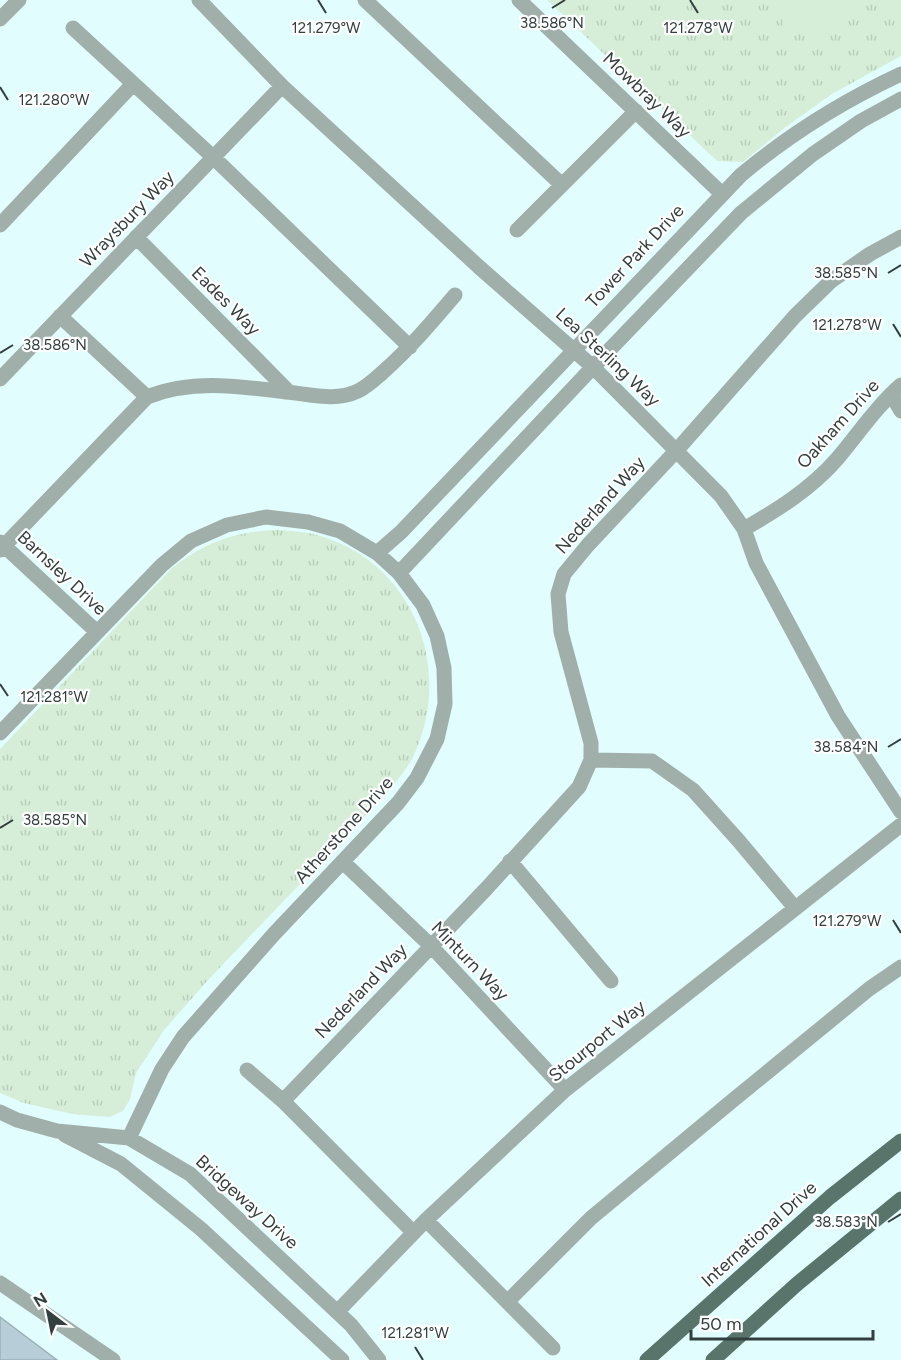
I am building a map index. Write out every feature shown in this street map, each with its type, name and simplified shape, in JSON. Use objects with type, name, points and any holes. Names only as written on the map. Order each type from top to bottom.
[{"type":"main road","name":"International Drive","points":[[647,1360],[830,1197],[901,1141]]},
{"type":"main road","points":[[713,1360],[797,1284],[901,1198]]},
{"type":"street","points":[[0,18],[19,0]]},
{"type":"street","name":"Lea Sterling Way","points":[[199,0],[282,86],[479,267],[593,367],[721,496],[744,529],[756,563],[838,716],[901,812]]},
{"type":"street","points":[[365,0],[562,185]]},
{"type":"street","name":"Mowbray Way","points":[[519,0],[721,193]]},
{"type":"street","points":[[73,28],[213,158],[410,347]]},
{"type":"street","name":"Tower Park Drive","points":[[377,553],[401,532],[574,351],[721,193],[778,144],[815,119],[901,74]]},
{"type":"street","points":[[0,225],[133,84]]},
{"type":"street","name":"Wraysbury Way","points":[[0,379],[282,86]]},
{"type":"street","points":[[399,573],[741,213],[842,134],[901,99]]},
{"type":"street","points":[[518,230],[636,111]]},
{"type":"street","name":"Eades Way","points":[[136,237],[289,392]]},
{"type":"street","name":"Nederland Way","points":[[283,1101],[579,787],[591,760],[591,743],[561,632],[558,594],[564,574],[795,316],[831,281],[870,254],[901,237]]},
{"type":"street","points":[[2,546],[147,397],[163,391],[200,384],[289,392],[317,397],[349,394],[371,383],[410,347],[455,295]]},
{"type":"street","points":[[60,316],[147,397]]},
{"type":"street","points":[[896,389],[901,411]]},
{"type":"street","name":"Oakham Drive","points":[[744,529],[778,510],[811,484],[835,460],[896,389]]},
{"type":"street","name":"Atherstone Drive","points":[[0,733],[162,565],[191,540],[227,525],[267,517],[308,522],[340,531],[377,553],[399,573],[423,605],[437,636],[444,668],[445,704],[437,739],[417,778],[398,803],[274,934],[183,1037],[162,1069],[129,1138]]},
{"type":"street","name":"Barnsley Drive","points":[[2,546],[97,632]]},
{"type":"street","points":[[591,760],[652,761],[693,790],[795,908]]},
{"type":"street","name":"Stourport Way","points":[[337,1312],[413,1232],[565,1090],[901,825]]},
{"type":"street","points":[[510,861],[611,981]]},
{"type":"street","name":"Minturn Way","points":[[343,862],[431,946],[565,1090]]},
{"type":"street","points":[[508,1301],[591,1218],[832,1019],[901,967]]},
{"type":"street","points":[[247,1070],[283,1101],[413,1232]]},
{"type":"street","name":"Bridgeway Drive","points":[[0,1112],[17,1120],[57,1131],[129,1138],[190,1174],[351,1325],[380,1360]]},
{"type":"street","name":"Bridgeway Drive","points":[[57,1131],[121,1164],[201,1229],[342,1360]]},
{"type":"street","points":[[426,1221],[554,1348]]},
{"type":"street","points":[[0,1283],[113,1360]]},
{"type":"green space","points":[[547,0],[901,0],[901,56],[832,94],[787,126],[743,162],[717,161]]},
{"type":"green space","points":[[791,0],[844,0],[840,18],[836,23],[827,31],[811,34],[782,25]]},
{"type":"green space","points":[[276,530],[317,535],[351,549],[379,569],[401,594],[417,624],[427,656],[429,690],[425,725],[412,759],[385,795],[208,980],[164,1030],[136,1073],[130,1099],[123,1111],[109,1117],[72,1114],[24,1103],[0,1093],[0,749],[172,568],[197,551],[221,540],[246,533]]},
{"type":"building","points":[[0,1317],[57,1360],[0,1360]]}]
